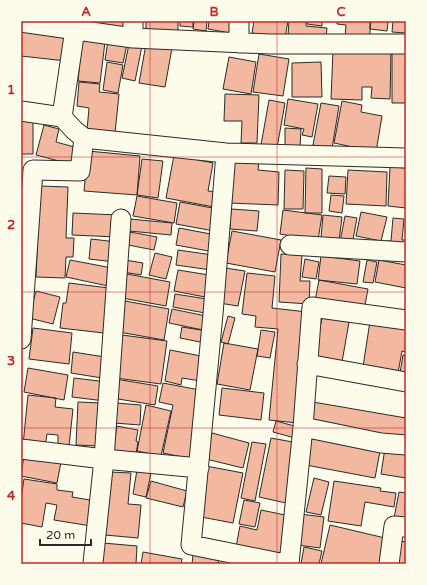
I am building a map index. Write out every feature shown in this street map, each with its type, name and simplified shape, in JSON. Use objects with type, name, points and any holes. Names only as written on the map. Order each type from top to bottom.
[{"type":"street","points":[[239,21],[239,43]]},
{"type":"street","points":[[21,22],[75,29],[133,30],[239,43],[406,44]]},
{"type":"street","points":[[62,117],[75,29]]},
{"type":"street","points":[[21,111],[62,117],[84,138],[226,153],[406,158]]},
{"type":"street","points":[[21,338],[26,191],[33,170],[80,171],[84,138]]},
{"type":"street","points":[[226,153],[191,545],[285,564]]},
{"type":"street","points":[[93,563],[104,459],[121,219]]},
{"type":"street","points":[[290,246],[406,252]]},
{"type":"street","points":[[289,564],[303,427],[312,307],[406,320]]},
{"type":"street","points":[[307,364],[406,382]]},
{"type":"street","points":[[303,427],[381,443],[406,445]]},
{"type":"street","points":[[21,449],[198,468]]},
{"type":"street","points":[[389,564],[394,526],[406,528]]},
{"type":"building","points":[[84,21],[126,21],[124,29]]},
{"type":"building","points":[[146,21],[178,21],[178,31],[146,30]]},
{"type":"building","points":[[180,21],[193,21],[193,27],[180,26]]},
{"type":"building","points":[[194,21],[207,21],[206,31],[193,29]]},
{"type":"building","points":[[209,21],[232,21],[230,33],[208,29]]},
{"type":"building","points":[[254,21],[288,21],[285,38],[252,33]]},
{"type":"building","points":[[289,21],[306,21],[306,26],[327,28],[326,39],[288,36]]},
{"type":"building","points":[[308,21],[322,21],[322,26],[307,24]]},
{"type":"building","points":[[337,21],[370,21],[370,38],[345,37],[346,25],[337,24]]},
{"type":"building","points":[[371,21],[388,21],[387,31],[370,29]]},
{"type":"building","points":[[393,21],[406,21],[406,33],[392,32]]},
{"type":"building","points":[[21,28],[70,33],[66,61],[21,56]]},
{"type":"building","points":[[82,39],[105,42],[100,83],[78,81]]},
{"type":"building","points":[[108,41],[127,44],[123,63],[105,60]]},
{"type":"building","points":[[129,44],[142,46],[135,81],[122,78]]},
{"type":"building","points":[[146,44],[172,48],[165,87],[139,83]]},
{"type":"building","points":[[392,49],[406,49],[406,103],[392,103]]},
{"type":"building","points":[[333,50],[391,52],[390,99],[371,98],[372,87],[362,87],[362,100],[331,99]]},
{"type":"building","points":[[259,54],[289,59],[283,96],[253,92]]},
{"type":"building","points":[[229,57],[256,62],[251,94],[223,89]]},
{"type":"building","points":[[107,62],[123,65],[118,93],[103,90]]},
{"type":"building","points":[[321,62],[322,97],[292,97],[292,63]]},
{"type":"building","points":[[79,82],[100,84],[99,92],[119,94],[115,133],[87,130],[89,108],[77,106]]},
{"type":"building","points":[[225,94],[259,95],[257,143],[241,143],[242,121],[224,121]]},
{"type":"building","points":[[288,99],[318,104],[312,137],[302,135],[304,129],[284,125]]},
{"type":"building","points":[[269,100],[285,103],[277,148],[261,145]]},
{"type":"building","points":[[342,101],[362,105],[361,112],[382,116],[376,152],[334,143]]},
{"type":"building","points":[[321,103],[339,106],[332,149],[313,145]]},
{"type":"building","points":[[21,116],[33,116],[33,154],[21,154]]},
{"type":"building","points":[[44,125],[59,129],[56,142],[78,148],[74,165],[36,155]]},
{"type":"building","points":[[285,128],[301,129],[300,147],[285,147]]},
{"type":"building","points":[[88,151],[140,156],[137,195],[84,191]]},
{"type":"building","points":[[174,155],[213,163],[208,191],[217,192],[214,207],[166,198]]},
{"type":"building","points":[[142,159],[163,161],[158,198],[137,195]]},
{"type":"building","points":[[231,160],[259,161],[258,170],[279,172],[278,205],[229,203]]},
{"type":"building","points":[[390,167],[406,168],[406,208],[388,206]]},
{"type":"building","points":[[306,168],[322,169],[322,213],[305,213]]},
{"type":"building","points":[[285,170],[304,171],[303,209],[284,209]]},
{"type":"building","points":[[348,170],[387,172],[386,206],[346,204]]},
{"type":"building","points":[[329,176],[346,177],[345,194],[327,193]]},
{"type":"building","points":[[40,186],[68,187],[66,238],[74,238],[73,257],[66,257],[65,278],[36,277]]},
{"type":"building","points":[[331,195],[344,196],[342,213],[329,211]]},
{"type":"building","points":[[137,196],[177,203],[174,223],[133,216]]},
{"type":"building","points":[[180,202],[218,209],[214,231],[176,224]]},
{"type":"building","points":[[231,209],[259,211],[257,231],[230,229]]},
{"type":"building","points":[[283,210],[322,215],[318,240],[280,234]]},
{"type":"building","points":[[361,212],[387,217],[381,241],[356,236]]},
{"type":"building","points":[[73,213],[118,215],[117,237],[72,235]]},
{"type":"building","points":[[323,215],[342,217],[339,241],[321,238]]},
{"type":"building","points":[[345,216],[357,218],[352,245],[340,242]]},
{"type":"building","points":[[393,218],[404,219],[402,240],[406,240],[405,249],[384,248],[385,241],[391,241]]},
{"type":"building","points":[[130,219],[172,223],[171,235],[129,231]]},
{"type":"building","points":[[179,228],[216,235],[214,252],[176,245]]},
{"type":"building","points":[[232,231],[281,240],[275,272],[226,263]]},
{"type":"building","points":[[130,232],[157,237],[154,250],[128,245]]},
{"type":"building","points":[[91,239],[117,242],[115,262],[89,259]]},
{"type":"building","points":[[178,250],[213,255],[211,270],[176,265]]},
{"type":"building","points":[[155,253],[172,257],[166,279],[149,275]]},
{"type":"building","points":[[281,254],[302,255],[300,281],[310,281],[309,304],[279,302]]},
{"type":"building","points":[[321,256],[360,261],[357,284],[318,280]]},
{"type":"building","points":[[305,259],[319,262],[316,279],[302,277]]},
{"type":"building","points":[[70,260],[112,268],[108,286],[66,277]]},
{"type":"building","points":[[125,260],[143,263],[141,275],[123,272]]},
{"type":"building","points":[[367,260],[377,262],[373,283],[363,282]]},
{"type":"building","points":[[379,260],[406,265],[406,288],[375,282]]},
{"type":"building","points":[[225,268],[245,271],[238,306],[219,303]]},
{"type":"building","points":[[178,270],[209,275],[205,297],[174,291]]},
{"type":"building","points":[[247,273],[275,276],[272,308],[307,312],[298,423],[269,420],[278,329],[255,327],[256,316],[242,314]]},
{"type":"building","points":[[127,274],[170,282],[166,306],[122,298]]},
{"type":"building","points":[[319,280],[368,289],[364,310],[315,301]]},
{"type":"building","points":[[69,283],[109,288],[104,333],[60,328],[63,303],[66,303]]},
{"type":"building","points":[[36,291],[60,297],[53,324],[29,318]]},
{"type":"building","points":[[175,294],[207,299],[205,313],[173,307]]},
{"type":"building","points":[[125,301],[169,309],[164,340],[119,332]]},
{"type":"building","points":[[172,309],[206,316],[203,330],[169,323]]},
{"type":"building","points":[[228,316],[235,318],[228,344],[221,342]]},
{"type":"building","points":[[322,317],[349,322],[342,362],[315,357]]},
{"type":"building","points":[[370,321],[406,327],[406,352],[402,351],[398,373],[363,367]]},
{"type":"building","points":[[182,327],[207,331],[205,343],[180,338]]},
{"type":"building","points":[[33,328],[72,333],[69,364],[29,359]]},
{"type":"building","points":[[261,330],[275,332],[270,358],[257,356]]},
{"type":"building","points":[[122,335],[167,341],[161,384],[116,378]]},
{"type":"building","points":[[224,343],[258,349],[250,390],[217,384]]},
{"type":"building","points":[[170,350],[206,357],[201,381],[182,378],[181,385],[165,381]]},
{"type":"building","points":[[73,352],[105,357],[102,378],[71,373]]},
{"type":"building","points":[[403,355],[406,355],[406,374],[400,373]]},
{"type":"building","points":[[28,368],[68,375],[64,400],[24,392]]},
{"type":"building","points":[[74,378],[107,382],[105,401],[72,397]]},
{"type":"building","points":[[115,379],[158,386],[155,405],[112,398]]},
{"type":"building","points":[[163,383],[205,391],[192,459],[163,453],[173,405],[159,402]]},
{"type":"building","points":[[222,388],[264,393],[261,420],[219,415]]},
{"type":"building","points":[[28,395],[56,398],[55,407],[73,409],[69,446],[58,445],[58,435],[47,434],[45,447],[23,445]]},
{"type":"building","points":[[78,402],[101,403],[99,446],[76,445]]},
{"type":"building","points":[[313,402],[406,418],[406,438],[309,424]]},
{"type":"building","points":[[116,403],[141,405],[140,425],[114,423]]},
{"type":"building","points":[[146,405],[171,411],[161,456],[137,451]]},
{"type":"building","points":[[276,421],[298,427],[295,438],[273,432]]},
{"type":"building","points":[[117,426],[138,430],[136,454],[113,450]]},
{"type":"building","points":[[212,433],[249,443],[243,468],[206,459]]},
{"type":"building","points":[[271,438],[298,443],[286,503],[259,497]]},
{"type":"building","points":[[311,438],[380,451],[375,478],[306,465]]},
{"type":"building","points":[[252,442],[266,444],[255,501],[241,498]]},
{"type":"building","points":[[385,448],[406,452],[406,478],[381,474]]},
{"type":"building","points":[[24,455],[61,462],[57,483],[21,476]]},
{"type":"building","points":[[206,466],[243,473],[233,523],[196,516]]},
{"type":"building","points":[[137,470],[151,473],[146,497],[133,494]]},
{"type":"building","points":[[110,472],[131,473],[128,504],[141,505],[138,538],[105,535]]},
{"type":"building","points":[[314,478],[329,482],[321,515],[306,512]]},
{"type":"building","points":[[24,479],[57,484],[57,490],[73,492],[72,497],[96,501],[91,526],[54,520],[57,505],[46,503],[42,527],[21,523],[21,499]]},
{"type":"building","points":[[151,481],[187,491],[183,507],[146,498]]},
{"type":"building","points":[[334,481],[381,488],[380,491],[396,493],[394,507],[365,502],[361,526],[328,521]]},
{"type":"building","points":[[399,492],[406,493],[406,521],[394,518]]},
{"type":"building","points":[[244,500],[260,503],[255,527],[239,524]]},
{"type":"building","points":[[261,510],[290,516],[281,557],[236,547],[240,526],[257,530]]},
{"type":"building","points":[[300,514],[324,517],[320,548],[297,545]]},
{"type":"building","points":[[330,525],[385,538],[380,564],[321,564]]},
{"type":"building","points":[[401,541],[406,542],[406,564],[398,564]]},
{"type":"building","points":[[103,543],[137,546],[136,564],[102,564]]},
{"type":"building","points":[[304,547],[322,551],[319,564],[301,564]]},
{"type":"building","points":[[143,552],[182,559],[181,564],[141,564]]},
{"type":"building","points":[[193,555],[219,558],[218,564],[192,564]]}]
